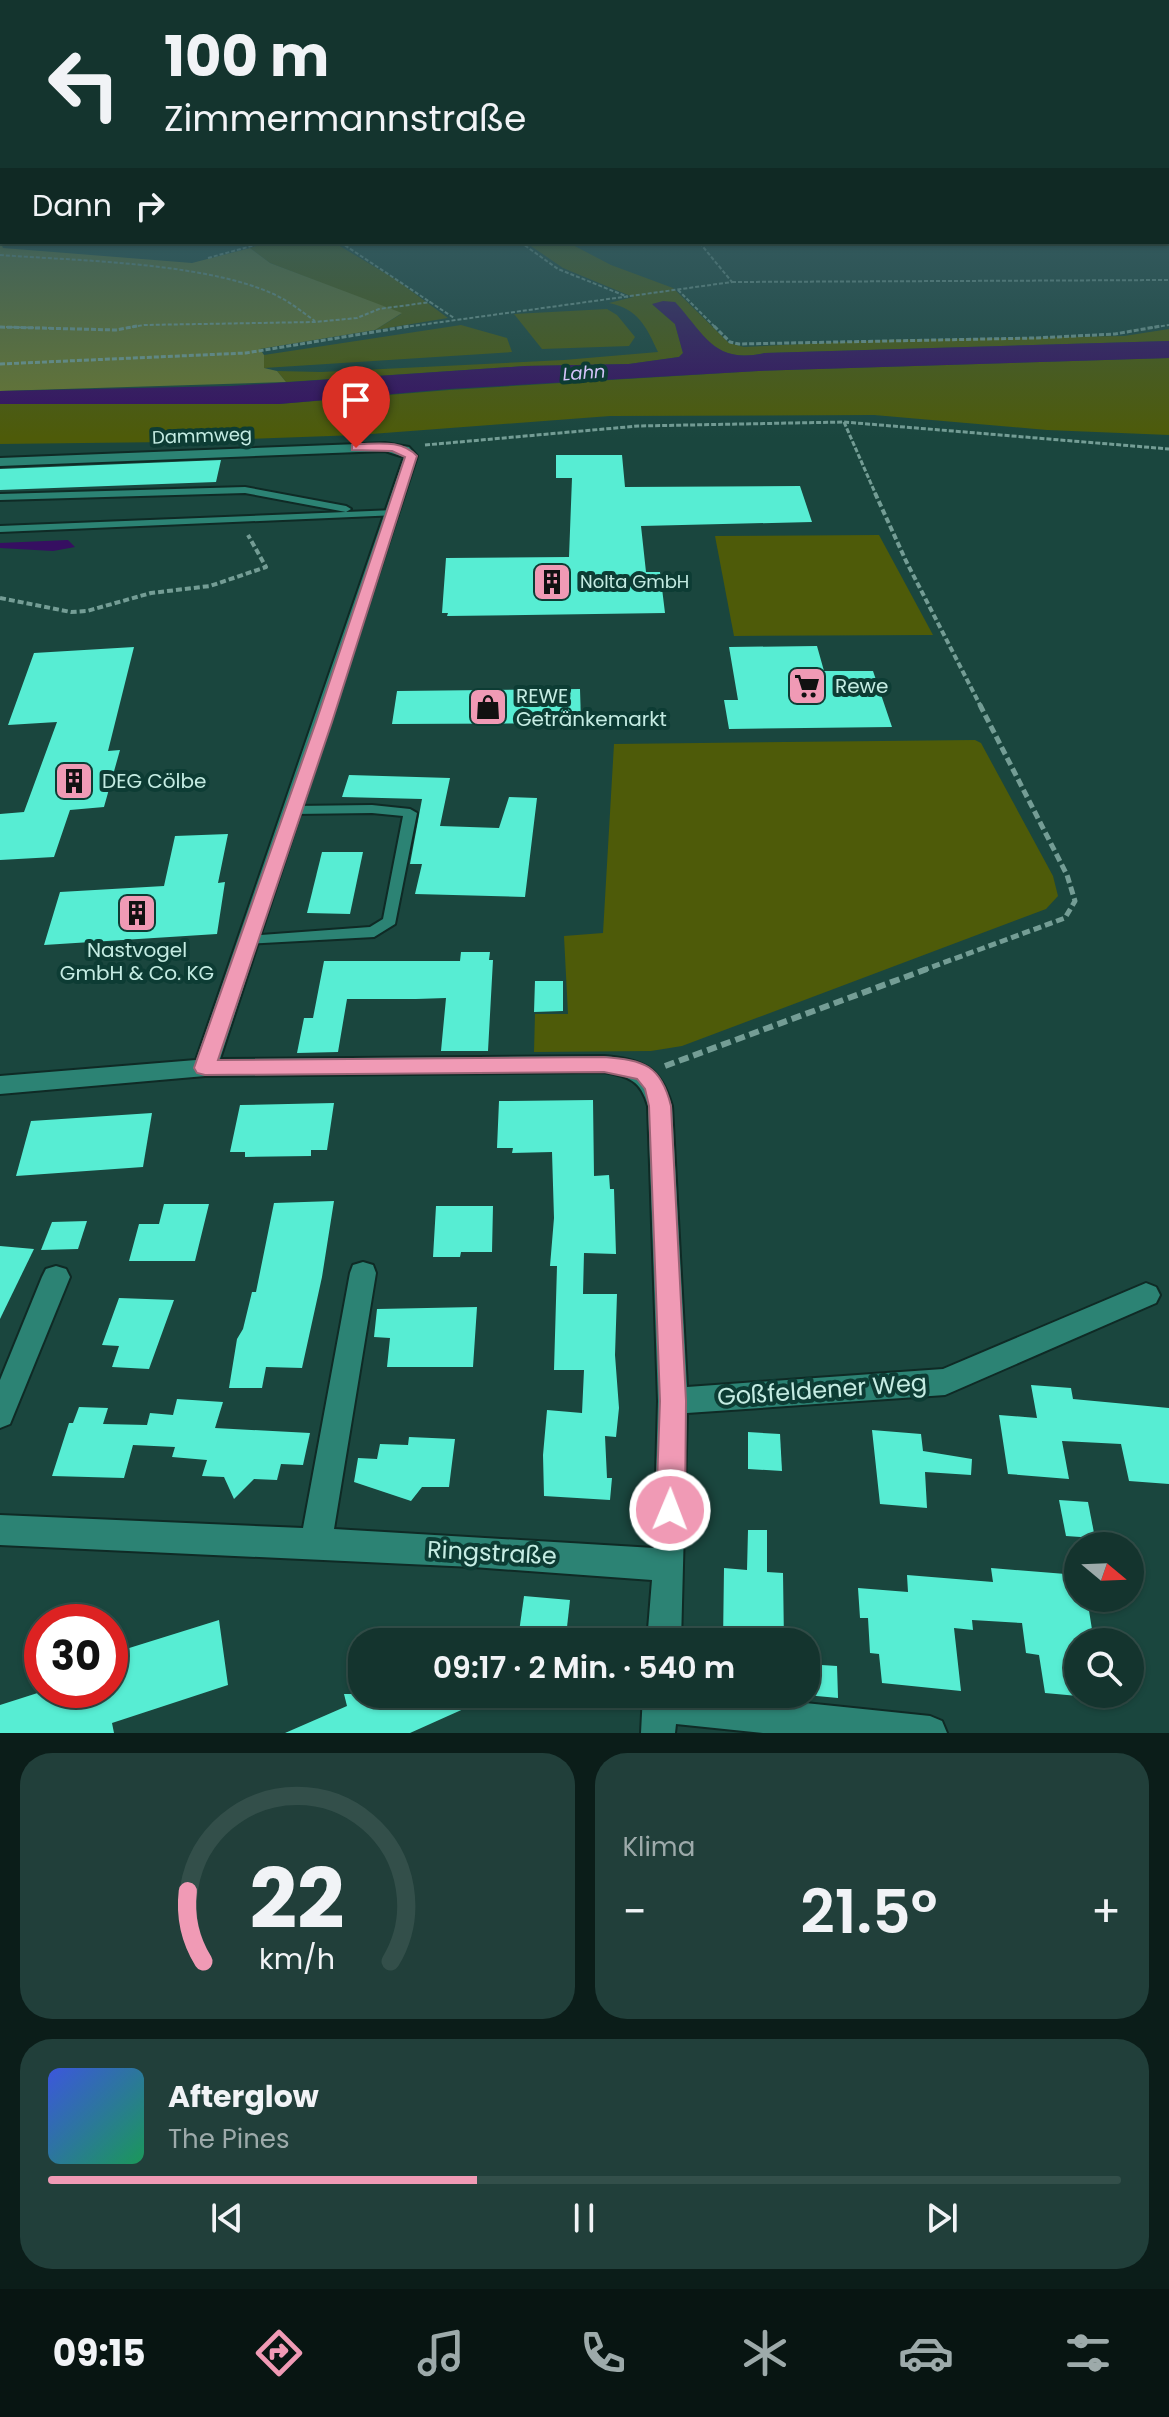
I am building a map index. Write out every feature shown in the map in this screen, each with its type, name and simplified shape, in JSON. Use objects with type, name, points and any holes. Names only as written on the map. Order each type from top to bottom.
[{"type":"street","name":"Dammweg","points":[[0,462],[385,447],[404,450]]},
{"type":"street","points":[[205,1068],[395,513],[411,456],[404,450]]},
{"type":"street","points":[[0,1085],[205,1068],[604,1064],[645,1073],[655,1087],[660,1106],[673,1401],[665,1628]]},
{"type":"street","points":[[316,1543],[363,1273]]},
{"type":"street","points":[[0,1415],[56,1277]]},
{"type":"street","name":"Goßfeldener Weg","points":[[673,1401],[945,1382],[1146,1295]]},
{"type":"street","name":"Ringstraße","points":[[0,1530],[316,1543],[669,1565]]},
{"type":"street","points":[[659,1711],[930,1733]]},
{"type":"lane","points":[[0,497],[245,490],[344,508],[357,514]]},
{"type":"lane","points":[[0,529],[395,513]]},
{"type":"lane","points":[[248,941],[374,932],[390,921],[410,813],[372,809],[294,810]]},
{"type":"path","points":[[210,277],[263,290],[284,299],[315,322]]},
{"type":"path","points":[[393,277],[455,319]]},
{"type":"path","points":[[578,277],[629,297]]},
{"type":"path","points":[[728,277],[732,282]]},
{"type":"path","points":[[0,364],[246,353],[455,319],[732,282],[1169,280]]},
{"type":"path","points":[[678,290],[730,342],[739,344],[1048,337],[1115,334],[1169,325]]},
{"type":"path","points":[[0,327],[116,330],[144,325],[315,322],[357,318],[379,309],[431,302]]},
{"type":"path","points":[[645,1073],[1065,918],[1075,901],[1067,875],[906,561],[844,422]]},
{"type":"path","points":[[404,450],[448,441],[638,426],[844,422],[1169,449]]},
{"type":"path","points":[[0,598],[71,612],[87,611],[151,593],[210,586],[266,567],[243,525]]},
{"type":"green space","points":[[0,277],[307,277],[402,313],[375,330],[260,349],[264,355],[264,368],[277,371],[286,382],[0,391]]},
{"type":"green space","points":[[306,277],[391,277],[448,318],[375,330],[401,314]]},
{"type":"green space","points":[[584,277],[643,277],[673,288],[729,343],[744,347],[881,340],[1124,336],[1169,329],[1169,341],[734,355],[712,345],[675,302],[653,305],[675,324],[683,353],[679,357],[629,364],[525,366],[286,382],[277,371],[321,372],[564,360],[658,352],[634,314],[609,303],[633,297]]},
{"type":"green space","points":[[607,309],[617,315],[635,337],[629,346],[542,349],[514,314]]},
{"type":"green space","points":[[461,325],[507,338],[512,352],[264,368],[264,355]]},
{"type":"green space","points":[[1169,358],[1169,435],[1047,430],[874,415],[610,416],[358,435],[0,444],[0,404],[279,404],[758,371]]},
{"type":"green space","points":[[879,535],[933,635],[734,636],[715,536]]},
{"type":"green space","points":[[975,740],[981,743],[1053,876],[1058,896],[1046,909],[682,1046],[651,1051],[534,1052],[535,1014],[568,1014],[564,936],[603,933],[614,744]]},
{"type":"water","name":"Lahn","points":[[675,302],[712,344],[734,354],[1169,341],[1169,358],[758,371],[449,389],[279,404],[0,404],[0,391],[231,386],[525,366],[629,364],[679,357],[683,353],[675,324],[652,304]]},
{"type":"water","points":[[68,540],[75,547],[53,551],[0,548],[0,543]]},
{"type":"building","points":[[556,455],[622,455],[625,487],[800,486],[812,522],[641,526],[646,572],[660,572],[665,613],[447,616],[448,613],[442,613],[446,558],[569,557],[572,478],[556,478]]},
{"type":"building","points":[[221,460],[216,482],[0,490],[0,469]]},
{"type":"building","name":"Rewe","points":[[817,646],[824,671],[873,671],[892,727],[729,729],[724,700],[738,700],[729,647]]},
{"type":"building","points":[[134,647],[108,751],[120,750],[104,807],[70,810],[54,857],[0,860],[0,814],[24,812],[57,722],[8,725],[34,653]]},
{"type":"building","name":"REWE Getränkemarkt","points":[[580,689],[581,723],[392,724],[397,691]]},
{"type":"building","points":[[349,775],[450,778],[440,826],[499,828],[509,797],[537,798],[525,897],[415,894],[422,864],[410,864],[422,799],[342,797]]},
{"type":"building","name":"Nastvogel GmbH & Co. KG","points":[[228,834],[218,883],[225,882],[217,934],[44,945],[60,892],[164,886],[175,836]]},
{"type":"building","points":[[322,852],[363,852],[350,914],[307,913]]},
{"type":"building","points":[[461,952],[490,952],[489,960],[493,960],[488,1051],[441,1051],[446,998],[347,999],[338,1052],[297,1053],[304,1018],[313,1018],[324,961],[460,961]]},
{"type":"building","points":[[535,981],[563,981],[563,1011],[534,1012]]},
{"type":"building","points":[[593,1100],[594,1176],[609,1175],[610,1189],[614,1189],[616,1254],[584,1253],[583,1294],[617,1294],[615,1355],[619,1408],[616,1437],[605,1436],[607,1478],[612,1478],[610,1500],[544,1496],[543,1455],[547,1410],[582,1413],[584,1370],[554,1370],[557,1266],[550,1266],[554,1218],[552,1152],[512,1153],[513,1148],[497,1148],[499,1101]]},
{"type":"building","points":[[334,1103],[327,1150],[311,1150],[311,1156],[245,1157],[245,1152],[230,1152],[240,1105]]},
{"type":"building","points":[[152,1113],[143,1167],[16,1176],[31,1121]]},
{"type":"building","points":[[334,1201],[322,1277],[302,1368],[266,1367],[262,1388],[229,1388],[237,1339],[243,1329],[252,1292],[256,1292],[274,1203]]},
{"type":"building","points":[[164,1204],[209,1204],[195,1261],[129,1261],[139,1224],[159,1224]]},
{"type":"building","points":[[436,1206],[493,1206],[492,1252],[461,1252],[460,1257],[433,1257]]},
{"type":"building","points":[[87,1221],[78,1249],[41,1250],[52,1222]]},
{"type":"building","points":[[0,1246],[34,1249],[0,1319]]},
{"type":"building","points":[[119,1298],[174,1300],[149,1369],[112,1367],[119,1346],[102,1345]]},
{"type":"building","points":[[477,1307],[473,1367],[387,1367],[390,1338],[374,1337],[377,1309]]},
{"type":"building","points":[[1031,1385],[1071,1388],[1073,1399],[1169,1408],[1169,1484],[1129,1481],[1121,1444],[1062,1441],[1069,1479],[1008,1474],[999,1415],[1037,1418]]},
{"type":"building","points":[[177,1399],[223,1402],[215,1428],[310,1433],[303,1465],[281,1464],[277,1480],[254,1479],[234,1499],[224,1477],[202,1476],[207,1460],[172,1457],[175,1447],[133,1445],[124,1478],[52,1476],[69,1423],[73,1423],[79,1407],[108,1408],[103,1424],[147,1425],[150,1413],[173,1415]]},
{"type":"building","points":[[872,1430],[921,1434],[923,1451],[972,1459],[971,1475],[925,1472],[927,1508],[880,1504]]},
{"type":"building","points":[[748,1432],[780,1434],[782,1471],[748,1469]]},
{"type":"building","points":[[409,1437],[455,1439],[449,1487],[422,1487],[411,1501],[354,1482],[358,1458],[377,1459],[380,1444],[408,1445]]},
{"type":"building","points":[[1059,1500],[1088,1502],[1094,1532],[1065,1532]]},
{"type":"building","points":[[748,1530],[767,1530],[767,1572],[783,1573],[784,1628],[723,1628],[724,1568],[747,1570]]},
{"type":"building","points":[[991,1568],[1064,1574],[1064,1612],[1089,1612],[1092,1628],[1064,1628],[1064,1695],[1045,1693],[1039,1655],[1026,1653],[1022,1623],[972,1620],[973,1630],[954,1628],[961,1691],[882,1683],[879,1654],[870,1653],[868,1618],[860,1618],[858,1588],[908,1592],[907,1575],[993,1582]]},
{"type":"building","points":[[524,1596],[570,1600],[567,1628],[520,1628]]},
{"type":"building","points":[[219,1620],[228,1685],[112,1723],[114,1733],[0,1733],[0,1705],[24,1697],[24,1708],[128,1708],[128,1648]]},
{"type":"building","points":[[820,1665],[837,1666],[838,1698],[820,1696]]},
{"type":"building","points":[[344,1694],[348,1694],[348,1708],[466,1708],[410,1733],[285,1733],[347,1706]]},
{"type":"place","name":"Nolta GmbH","points":[[552,582]]},
{"type":"place","name":"Rewe","points":[[807,686]]},
{"type":"place","name":"REWE Getränkemarkt","points":[[488,707]]},
{"type":"place","name":"DEG Cölbe","points":[[74,781]]},
{"type":"place","name":"Nastvogel GmbH & Co. KG","points":[[137,913]]},
{"type":"route","points":[[356,448],[392,447],[404,450],[411,456],[395,513],[205,1068],[604,1064],[645,1073],[655,1087],[660,1106],[673,1401],[670,1510]]}]
